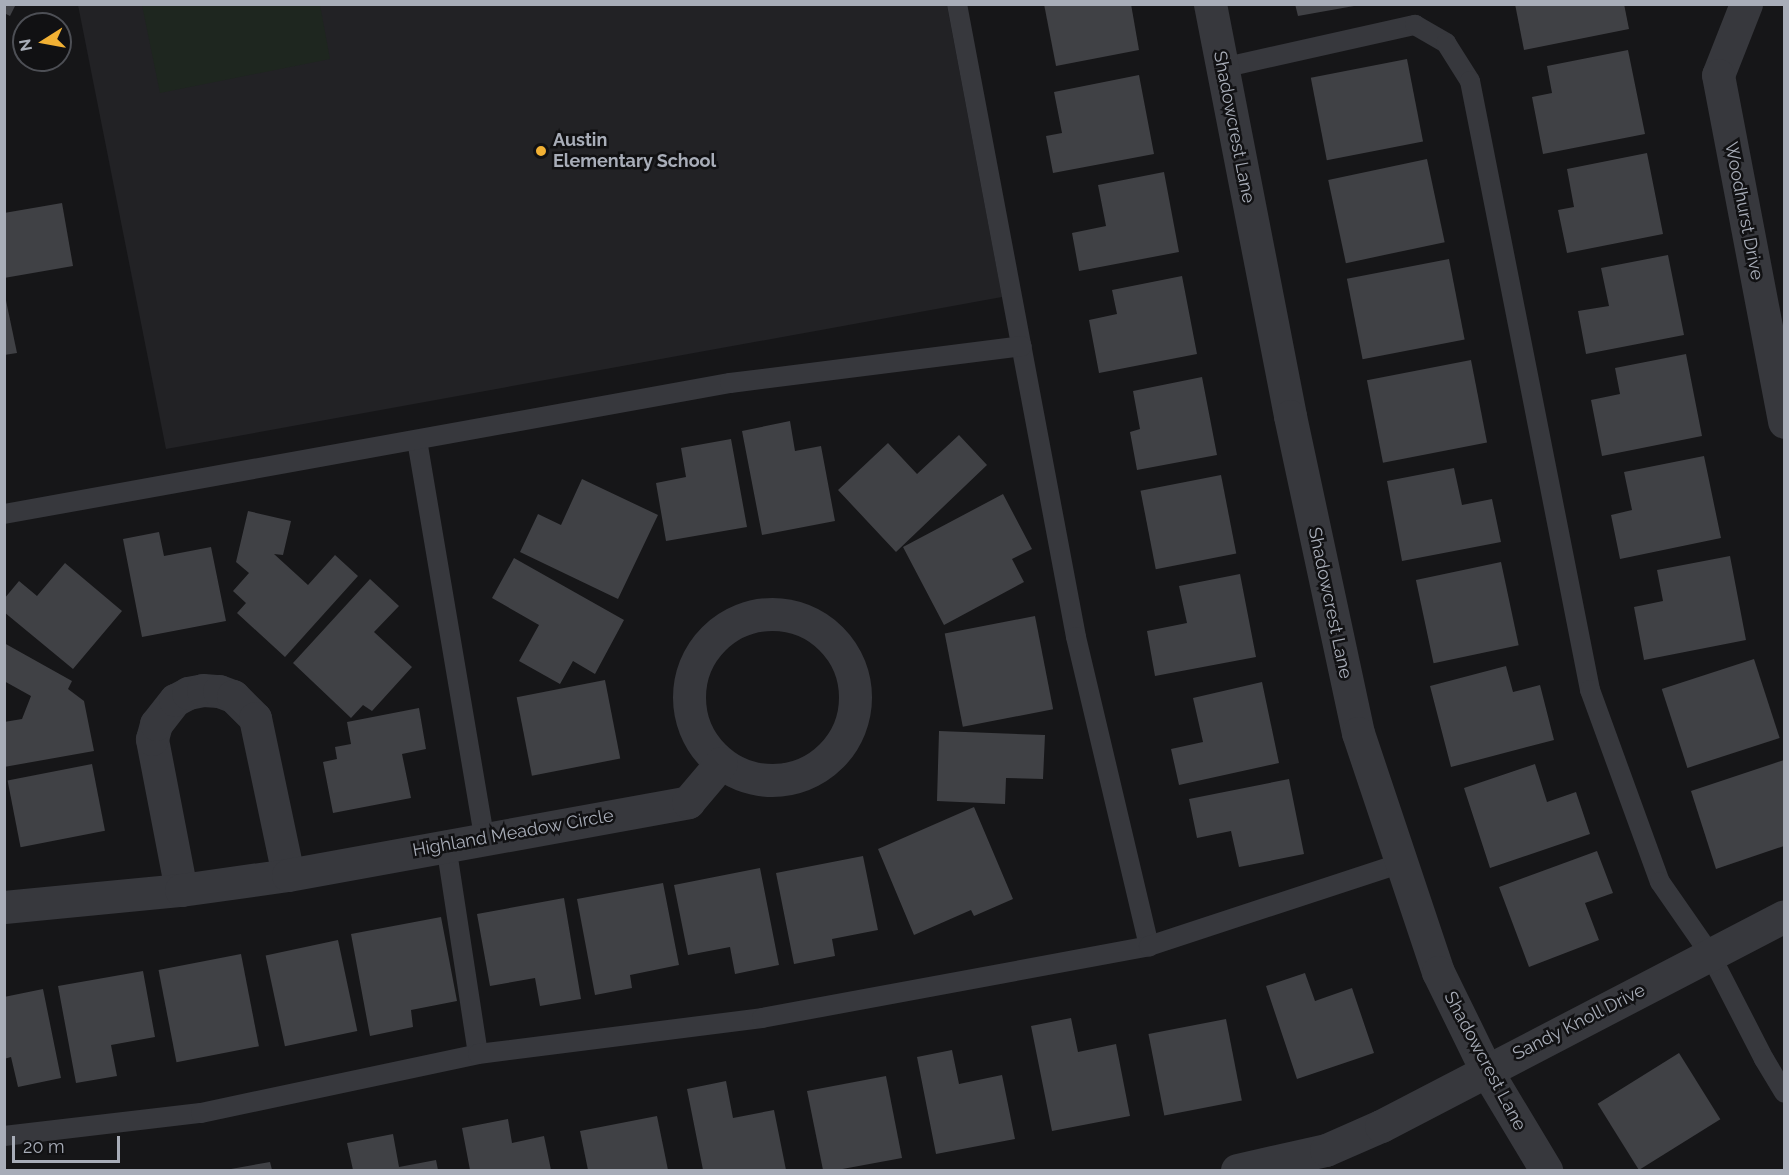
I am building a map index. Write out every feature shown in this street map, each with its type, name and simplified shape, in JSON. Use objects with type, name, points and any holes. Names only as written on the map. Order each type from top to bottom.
[{"type":"street","name":"Shadowcrest Lane","points":[[1210,4],[1290,416],[1358,733],[1438,972],[1486,1070],[1546,1170]]},
{"type":"street","name":"Woodhurst Drive","points":[[1746,4],[1718,75],[1785,422]]},
{"type":"street","points":[[774,614],[794,617],[812,624],[828,635],[843,653],[852,674],[855,698],[852,721],[835,751],[828,759],[808,772],[787,780],[764,780],[741,775],[721,763],[706,748],[695,729],[690,708],[689,687],[695,666],[705,647],[720,632],[736,622],[755,616],[774,614]]},
{"type":"street","points":[[181,890],[152,739],[156,724],[175,700],[188,693],[203,690],[219,691],[233,696],[255,718],[288,875]]},
{"type":"street","name":"Highland Meadow Circle","points":[[4,907],[181,890],[288,875],[446,844],[688,802],[721,763]]},
{"type":"street","name":"Sandy Knoll Drive","points":[[1237,1170],[1326,1150],[1382,1126],[1785,916]]},
{"type":"lane","points":[[957,4],[1076,637],[1149,946]]},
{"type":"lane","points":[[1222,68],[1415,25],[1446,43],[1470,81],[1590,690],[1660,882],[1710,954],[1764,1059],[1785,1092]]},
{"type":"lane","points":[[4,514],[730,383],[1022,346]]},
{"type":"lane","points":[[417,440],[484,838]]},
{"type":"lane","points":[[446,844],[478,1054]]},
{"type":"lane","points":[[4,1136],[201,1113],[478,1054],[762,1018],[1149,946],[1402,863]]},
{"type":"shaded area","name":"Austin Elementary School","points":[[78,5],[947,5],[1002,297],[166,449]]},
{"type":"shaded area","points":[[142,5],[320,5],[330,59],[160,93]]},
{"type":"building","points":[[4,4],[16,4],[10,16],[4,13]]},
{"type":"building","points":[[1044,4],[1131,4],[1139,50],[1056,66]]},
{"type":"building","points":[[1295,4],[1353,4],[1354,6],[1298,16]]},
{"type":"building","points":[[1515,4],[1624,4],[1629,29],[1524,50]]},
{"type":"building","points":[[1628,50],[1645,134],[1543,154],[1532,97],[1552,93],[1547,66]]},
{"type":"building","points":[[1407,59],[1423,141],[1327,160],[1311,78]]},
{"type":"building","points":[[1139,75],[1154,154],[1053,173],[1046,136],[1062,133],[1054,92]]},
{"type":"building","points":[[1647,153],[1663,234],[1567,253],[1558,210],[1574,207],[1567,169]]},
{"type":"building","points":[[1427,159],[1445,242],[1346,263],[1328,180]]},
{"type":"building","points":[[1164,172],[1179,252],[1079,271],[1072,233],[1106,226],[1098,185]]},
{"type":"building","points":[[62,203],[73,266],[4,278],[4,213]]},
{"type":"building","points":[[1668,255],[1684,335],[1586,354],[1578,311],[1609,306],[1601,268]]},
{"type":"building","points":[[1449,259],[1465,339],[1363,359],[1347,279]]},
{"type":"building","points":[[1182,276],[1197,354],[1099,373],[1089,320],[1117,314],[1112,290]]},
{"type":"building","points":[[4,291],[17,353],[4,355]]},
{"type":"building","points":[[1686,354],[1702,436],[1602,456],[1591,400],[1620,394],[1615,368]]},
{"type":"building","points":[[1471,360],[1487,442],[1383,463],[1367,380]]},
{"type":"building","points":[[1202,377],[1217,455],[1137,470],[1130,432],[1140,429],[1133,391]]},
{"type":"building","points":[[790,421],[795,451],[821,446],[835,521],[762,535],[742,431]]},
{"type":"building","points":[[959,435],[987,465],[896,552],[838,490],[888,443],[917,474]]},
{"type":"building","points":[[731,439],[747,527],[666,541],[656,483],[686,477],[681,448]]},
{"type":"building","points":[[1704,456],[1721,538],[1620,559],[1611,515],[1632,510],[1624,472]]},
{"type":"building","points":[[1454,468],[1462,505],[1492,499],[1501,542],[1402,561],[1387,481]]},
{"type":"building","points":[[1221,475],[1236,554],[1156,569],[1141,491]]},
{"type":"building","points":[[582,479],[658,515],[618,599],[520,552],[538,514],[561,525]]},
{"type":"building","points":[[1003,494],[1032,549],[1012,559],[1024,582],[944,625],[903,547]]},
{"type":"building","points":[[248,511],[291,521],[283,555],[274,554],[308,585],[335,555],[358,576],[285,657],[237,613],[246,603],[233,591],[249,573],[236,562]]},
{"type":"building","points":[[159,532],[164,556],[211,547],[226,621],[142,637],[123,539]]},
{"type":"building","points":[[1730,556],[1746,640],[1644,660],[1634,607],[1663,601],[1657,570]]},
{"type":"building","points":[[514,558],[624,620],[595,674],[573,661],[560,684],[519,661],[539,625],[492,598]]},
{"type":"building","points":[[1501,562],[1519,645],[1434,663],[1416,580]]},
{"type":"building","points":[[65,563],[122,611],[73,669],[4,612],[4,599],[19,581],[37,596]]},
{"type":"building","points":[[1240,574],[1256,657],[1155,676],[1147,631],[1187,623],[1179,586]]},
{"type":"building","points":[[370,579],[399,606],[374,632],[412,667],[372,711],[363,705],[351,718],[293,663]]},
{"type":"building","points":[[1035,616],[1053,709],[963,727],[945,634]]},
{"type":"building","points":[[4,643],[72,681],[68,689],[84,701],[94,751],[4,767],[4,722],[22,719],[31,696],[4,681]]},
{"type":"building","points":[[1754,659],[1780,738],[1687,768],[1662,689]]},
{"type":"building","points":[[1506,666],[1513,692],[1540,685],[1554,740],[1451,767],[1430,686]]},
{"type":"building","points":[[605,680],[620,759],[532,776],[517,697]]},
{"type":"building","points":[[1262,682],[1279,763],[1179,785],[1171,749],[1203,742],[1193,698]]},
{"type":"building","points":[[419,708],[426,749],[402,754],[411,798],[333,813],[323,762],[337,759],[335,747],[351,744],[347,722]]},
{"type":"building","points":[[939,731],[1045,735],[1043,779],[1006,778],[1005,804],[937,801]]},
{"type":"building","points":[[1784,760],[1784,846],[1716,869],[1691,791]]},
{"type":"building","points":[[92,764],[105,831],[21,847],[8,780]]},
{"type":"building","points":[[1535,764],[1547,802],[1576,792],[1590,834],[1490,868],[1464,788]]},
{"type":"building","points":[[1289,779],[1304,854],[1239,867],[1231,831],[1197,838],[1189,799]]},
{"type":"building","points":[[974,807],[1013,899],[974,916],[971,910],[914,935],[878,849]]},
{"type":"building","points":[[1597,851],[1613,893],[1585,903],[1599,940],[1529,967],[1499,887]]},
{"type":"building","points":[[863,856],[878,930],[832,939],[835,956],[794,964],[776,873]]},
{"type":"building","points":[[760,868],[779,965],[735,974],[730,947],[688,955],[674,885]]},
{"type":"building","points":[[663,883],[679,965],[630,975],[632,988],[595,995],[577,899]]},
{"type":"building","points":[[564,898],[581,999],[540,1006],[535,978],[490,986],[477,914]]},
{"type":"building","points":[[441,917],[457,1001],[411,1010],[413,1027],[370,1036],[351,934]]},
{"type":"building","points":[[338,940],[357,1031],[285,1046],[266,955]]},
{"type":"building","points":[[241,954],[259,1046],[176,1062],[159,970]]},
{"type":"building","points":[[143,971],[155,1037],[111,1045],[117,1076],[76,1083],[58,986]]},
{"type":"building","points":[[1305,973],[1315,1001],[1352,988],[1374,1053],[1297,1079],[1266,986]]},
{"type":"building","points":[[43,989],[61,1078],[18,1087],[11,1057],[4,1059],[4,997]]},
{"type":"building","points":[[1071,1018],[1078,1052],[1116,1044],[1130,1116],[1052,1131],[1031,1026]]},
{"type":"building","points":[[1226,1019],[1242,1100],[1164,1116],[1148,1034]]},
{"type":"building","points":[[952,1050],[959,1084],[1002,1075],[1015,1139],[936,1154],[917,1057]]},
{"type":"building","points":[[1679,1053],[1720,1119],[1639,1170],[1598,1104]]},
{"type":"building","points":[[886,1076],[902,1158],[837,1170],[823,1170],[807,1091]]},
{"type":"building","points":[[726,1081],[733,1118],[774,1110],[786,1170],[703,1170],[687,1089]]},
{"type":"building","points":[[657,1116],[668,1170],[588,1170],[580,1131]]},
{"type":"building","points":[[508,1119],[512,1143],[544,1136],[551,1170],[470,1170],[462,1128]]},
{"type":"building","points":[[393,1134],[399,1167],[436,1160],[438,1170],[353,1170],[347,1143]]},
{"type":"building","points":[[270,1162],[272,1170],[231,1170],[231,1169]]},
{"type":"place","name":"Austin Elementary School","points":[[541,151]]}]
